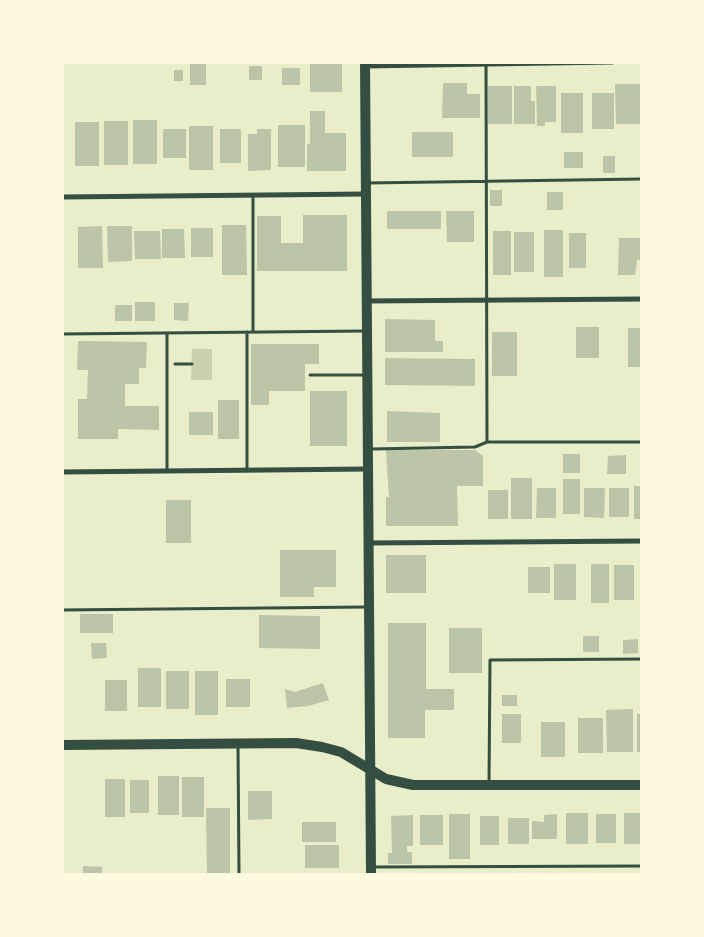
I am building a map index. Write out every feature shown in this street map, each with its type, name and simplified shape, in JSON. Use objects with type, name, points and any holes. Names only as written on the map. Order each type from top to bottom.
[{"type":"main road","points":[[365,64],[371,871]]},
{"type":"main road","points":[[62,746],[286,743],[322,746],[341,752],[386,779],[413,785],[489,787],[642,785]]},
{"type":"street","points":[[365,64],[612,62]]},
{"type":"street","points":[[62,197],[366,194]]},
{"type":"street","points":[[367,301],[642,299]]},
{"type":"street","points":[[62,472],[368,469]]},
{"type":"street","points":[[368,543],[642,541]]},
{"type":"lane","points":[[486,63],[487,442]]},
{"type":"lane","points":[[366,183],[642,179]]},
{"type":"lane","points":[[252,332],[253,195]]},
{"type":"lane","points":[[62,334],[367,331]]},
{"type":"lane","points":[[247,332],[247,470]]},
{"type":"lane","points":[[167,333],[168,471]]},
{"type":"lane","points":[[310,375],[367,375]]},
{"type":"lane","points":[[368,449],[475,447],[487,442],[642,442]]},
{"type":"lane","points":[[62,610],[369,608]]},
{"type":"lane","points":[[489,787],[490,660],[642,659]]},
{"type":"lane","points":[[238,744],[239,874]]},
{"type":"lane","points":[[371,871],[642,866]]},
{"type":"green space","points":[[192,349],[212,349],[212,380],[191,380]]},
{"type":"building","points":[[190,63],[206,63],[206,85],[190,85]]},
{"type":"building","points":[[310,63],[342,63],[342,92],[310,92]]},
{"type":"building","points":[[249,66],[262,66],[262,80],[249,80]]},
{"type":"building","points":[[282,68],[300,68],[300,85],[282,85]]},
{"type":"building","points":[[174,70],[183,70],[183,81],[174,81]]},
{"type":"building","points":[[443,83],[467,83],[467,94],[480,94],[480,118],[442,118]]},
{"type":"building","points":[[615,84],[640,84],[640,124],[616,124]]},
{"type":"building","points":[[488,86],[512,86],[512,124],[488,124]]},
{"type":"building","points":[[514,86],[531,86],[531,101],[535,101],[535,124],[514,124]]},
{"type":"building","points":[[536,86],[556,86],[556,122],[545,122],[545,126],[537,126]]},
{"type":"building","points":[[561,93],[583,93],[583,133],[561,133]]},
{"type":"building","points":[[592,93],[614,93],[614,129],[592,129]]},
{"type":"building","points":[[310,111],[325,111],[325,133],[346,133],[346,171],[307,171],[307,144],[310,144]]},
{"type":"building","points":[[133,120],[157,120],[157,164],[133,164]]},
{"type":"building","points":[[104,121],[128,121],[128,165],[104,165]]},
{"type":"building","points":[[75,122],[99,122],[99,166],[75,166]]},
{"type":"building","points":[[278,125],[305,125],[305,167],[278,167]]},
{"type":"building","points":[[189,126],[213,126],[213,170],[189,170]]},
{"type":"building","points":[[163,129],[186,129],[186,158],[163,158]]},
{"type":"building","points":[[220,129],[241,129],[241,163],[220,163]]},
{"type":"building","points":[[257,129],[271,129],[271,170],[248,171],[248,134],[257,134]]},
{"type":"building","points":[[412,132],[453,132],[453,157],[412,157]]},
{"type":"building","points":[[564,152],[583,152],[583,168],[564,168]]},
{"type":"building","points":[[603,156],[615,156],[615,173],[603,173]]},
{"type":"building","points":[[490,190],[502,190],[502,206],[490,206]]},
{"type":"building","points":[[547,192],[563,192],[563,210],[547,210]]},
{"type":"building","points":[[387,211],[441,211],[441,229],[387,229]]},
{"type":"building","points":[[446,211],[474,211],[474,242],[447,242]]},
{"type":"building","points":[[303,215],[347,215],[347,271],[257,271],[257,216],[281,216],[281,243],[303,243]]},
{"type":"building","points":[[222,225],[246,225],[247,275],[222,275]]},
{"type":"building","points":[[102,226],[103,268],[78,268],[78,227]]},
{"type":"building","points":[[107,226],[132,226],[132,261],[108,262]]},
{"type":"building","points":[[191,228],[213,228],[213,257],[191,257]]},
{"type":"building","points":[[162,229],[184,229],[185,258],[162,258]]},
{"type":"building","points":[[544,230],[563,230],[563,277],[544,277]]},
{"type":"building","points":[[134,231],[160,231],[161,259],[135,259]]},
{"type":"building","points":[[493,231],[511,231],[511,275],[493,275]]},
{"type":"building","points":[[514,232],[534,232],[534,272],[514,272]]},
{"type":"building","points":[[569,233],[586,233],[586,268],[569,268]]},
{"type":"building","points":[[619,238],[641,238],[641,260],[637,260],[635,275],[618,275]]},
{"type":"building","points":[[135,302],[155,302],[155,321],[135,321]]},
{"type":"building","points":[[174,303],[189,303],[188,321],[174,320]]},
{"type":"building","points":[[115,305],[132,305],[132,321],[115,321]]},
{"type":"building","points":[[385,319],[435,320],[435,341],[443,341],[443,352],[385,352]]},
{"type":"building","points":[[576,327],[599,327],[599,358],[576,358]]},
{"type":"building","points":[[628,328],[642,328],[642,367],[628,367]]},
{"type":"building","points":[[492,332],[517,332],[517,376],[492,376]]},
{"type":"building","points":[[78,341],[147,342],[146,368],[139,368],[139,384],[125,384],[125,406],[159,406],[159,430],[118,429],[118,439],[78,439],[78,399],[87,399],[88,370],[77,370]]},
{"type":"building","points":[[251,344],[319,344],[319,364],[305,364],[305,391],[269,391],[269,405],[251,405]]},
{"type":"building","points":[[385,358],[475,359],[475,386],[385,385]]},
{"type":"building","points":[[310,391],[347,391],[347,446],[310,446]]},
{"type":"building","points":[[218,400],[239,400],[239,439],[218,439]]},
{"type":"building","points":[[387,411],[440,413],[440,442],[387,442]]},
{"type":"building","points":[[189,412],[213,412],[213,435],[189,435]]},
{"type":"building","points":[[386,450],[475,450],[483,456],[483,486],[457,486],[458,526],[386,526],[386,497],[389,497]]},
{"type":"building","points":[[563,454],[580,454],[580,473],[563,473]]},
{"type":"building","points":[[626,455],[626,474],[607,474],[608,456]]},
{"type":"building","points":[[511,478],[532,478],[532,519],[511,519]]},
{"type":"building","points":[[563,479],[580,479],[580,514],[563,514]]},
{"type":"building","points":[[634,486],[642,486],[642,519],[634,519]]},
{"type":"building","points":[[537,488],[556,488],[556,518],[536,518]]},
{"type":"building","points":[[584,488],[605,488],[604,518],[584,517]]},
{"type":"building","points":[[609,488],[629,488],[629,517],[609,517]]},
{"type":"building","points":[[488,490],[508,490],[508,519],[488,519]]},
{"type":"building","points":[[166,500],[191,500],[191,543],[166,543]]},
{"type":"building","points":[[280,550],[336,550],[336,587],[314,587],[314,597],[280,597]]},
{"type":"building","points":[[386,555],[426,555],[426,593],[386,593]]},
{"type":"building","points":[[554,564],[576,564],[576,600],[554,600]]},
{"type":"building","points":[[591,564],[609,564],[609,603],[591,603]]},
{"type":"building","points":[[614,565],[634,565],[634,600],[614,600]]},
{"type":"building","points":[[528,567],[550,567],[550,593],[528,593]]},
{"type":"building","points":[[80,614],[113,614],[113,633],[80,633]]},
{"type":"building","points":[[259,615],[320,616],[320,649],[259,648]]},
{"type":"building","points":[[388,623],[426,623],[426,689],[454,689],[454,710],[425,710],[425,738],[388,738]]},
{"type":"building","points":[[449,628],[482,628],[482,673],[449,673]]},
{"type":"building","points":[[583,636],[599,636],[599,652],[583,652]]},
{"type":"building","points":[[638,639],[638,653],[623,654],[623,640]]},
{"type":"building","points":[[91,643],[106,643],[107,658],[92,659]]},
{"type":"building","points":[[138,668],[161,668],[161,707],[138,707]]},
{"type":"building","points":[[166,671],[189,671],[189,709],[166,709]]},
{"type":"building","points":[[195,671],[218,671],[218,715],[195,715]]},
{"type":"building","points":[[226,679],[250,679],[250,707],[226,707]]},
{"type":"building","points":[[105,680],[127,680],[127,711],[105,711]]},
{"type":"building","points":[[323,683],[329,700],[308,706],[287,708],[285,689],[295,692]]},
{"type":"building","points":[[502,695],[517,695],[517,706],[502,706]]},
{"type":"building","points":[[633,709],[633,752],[607,752],[606,710]]},
{"type":"building","points":[[502,714],[521,714],[521,743],[502,743]]},
{"type":"building","points":[[637,714],[642,714],[642,752],[637,752]]},
{"type":"building","points":[[578,718],[603,718],[603,753],[578,753]]},
{"type":"building","points":[[541,722],[565,722],[565,757],[541,757]]},
{"type":"building","points":[[158,776],[179,776],[179,815],[158,815]]},
{"type":"building","points":[[182,777],[204,777],[204,817],[182,817]]},
{"type":"building","points":[[105,779],[125,779],[125,817],[105,817]]},
{"type":"building","points":[[130,780],[149,780],[149,813],[130,813]]},
{"type":"building","points":[[248,791],[272,791],[272,819],[248,820]]},
{"type":"building","points":[[206,808],[230,808],[230,874],[207,874]]},
{"type":"building","points":[[566,813],[588,813],[588,844],[566,844]]},
{"type":"building","points":[[624,813],[642,813],[642,844],[624,844]]},
{"type":"building","points":[[449,814],[470,814],[470,859],[449,859]]},
{"type":"building","points":[[557,814],[557,839],[532,839],[532,821],[544,822],[544,815]]},
{"type":"building","points":[[596,814],[616,814],[616,843],[596,843]]},
{"type":"building","points":[[413,815],[413,846],[407,846],[407,852],[412,852],[412,864],[388,864],[388,853],[392,853],[391,816]]},
{"type":"building","points":[[420,815],[443,815],[443,845],[420,845]]},
{"type":"building","points":[[480,816],[499,816],[499,845],[480,845]]},
{"type":"building","points":[[508,818],[529,818],[529,844],[508,844]]},
{"type":"building","points":[[302,822],[336,822],[336,842],[302,842]]},
{"type":"building","points":[[305,845],[339,845],[339,868],[305,868]]},
{"type":"building","points":[[83,866],[102,867],[102,874],[83,874]]}]
